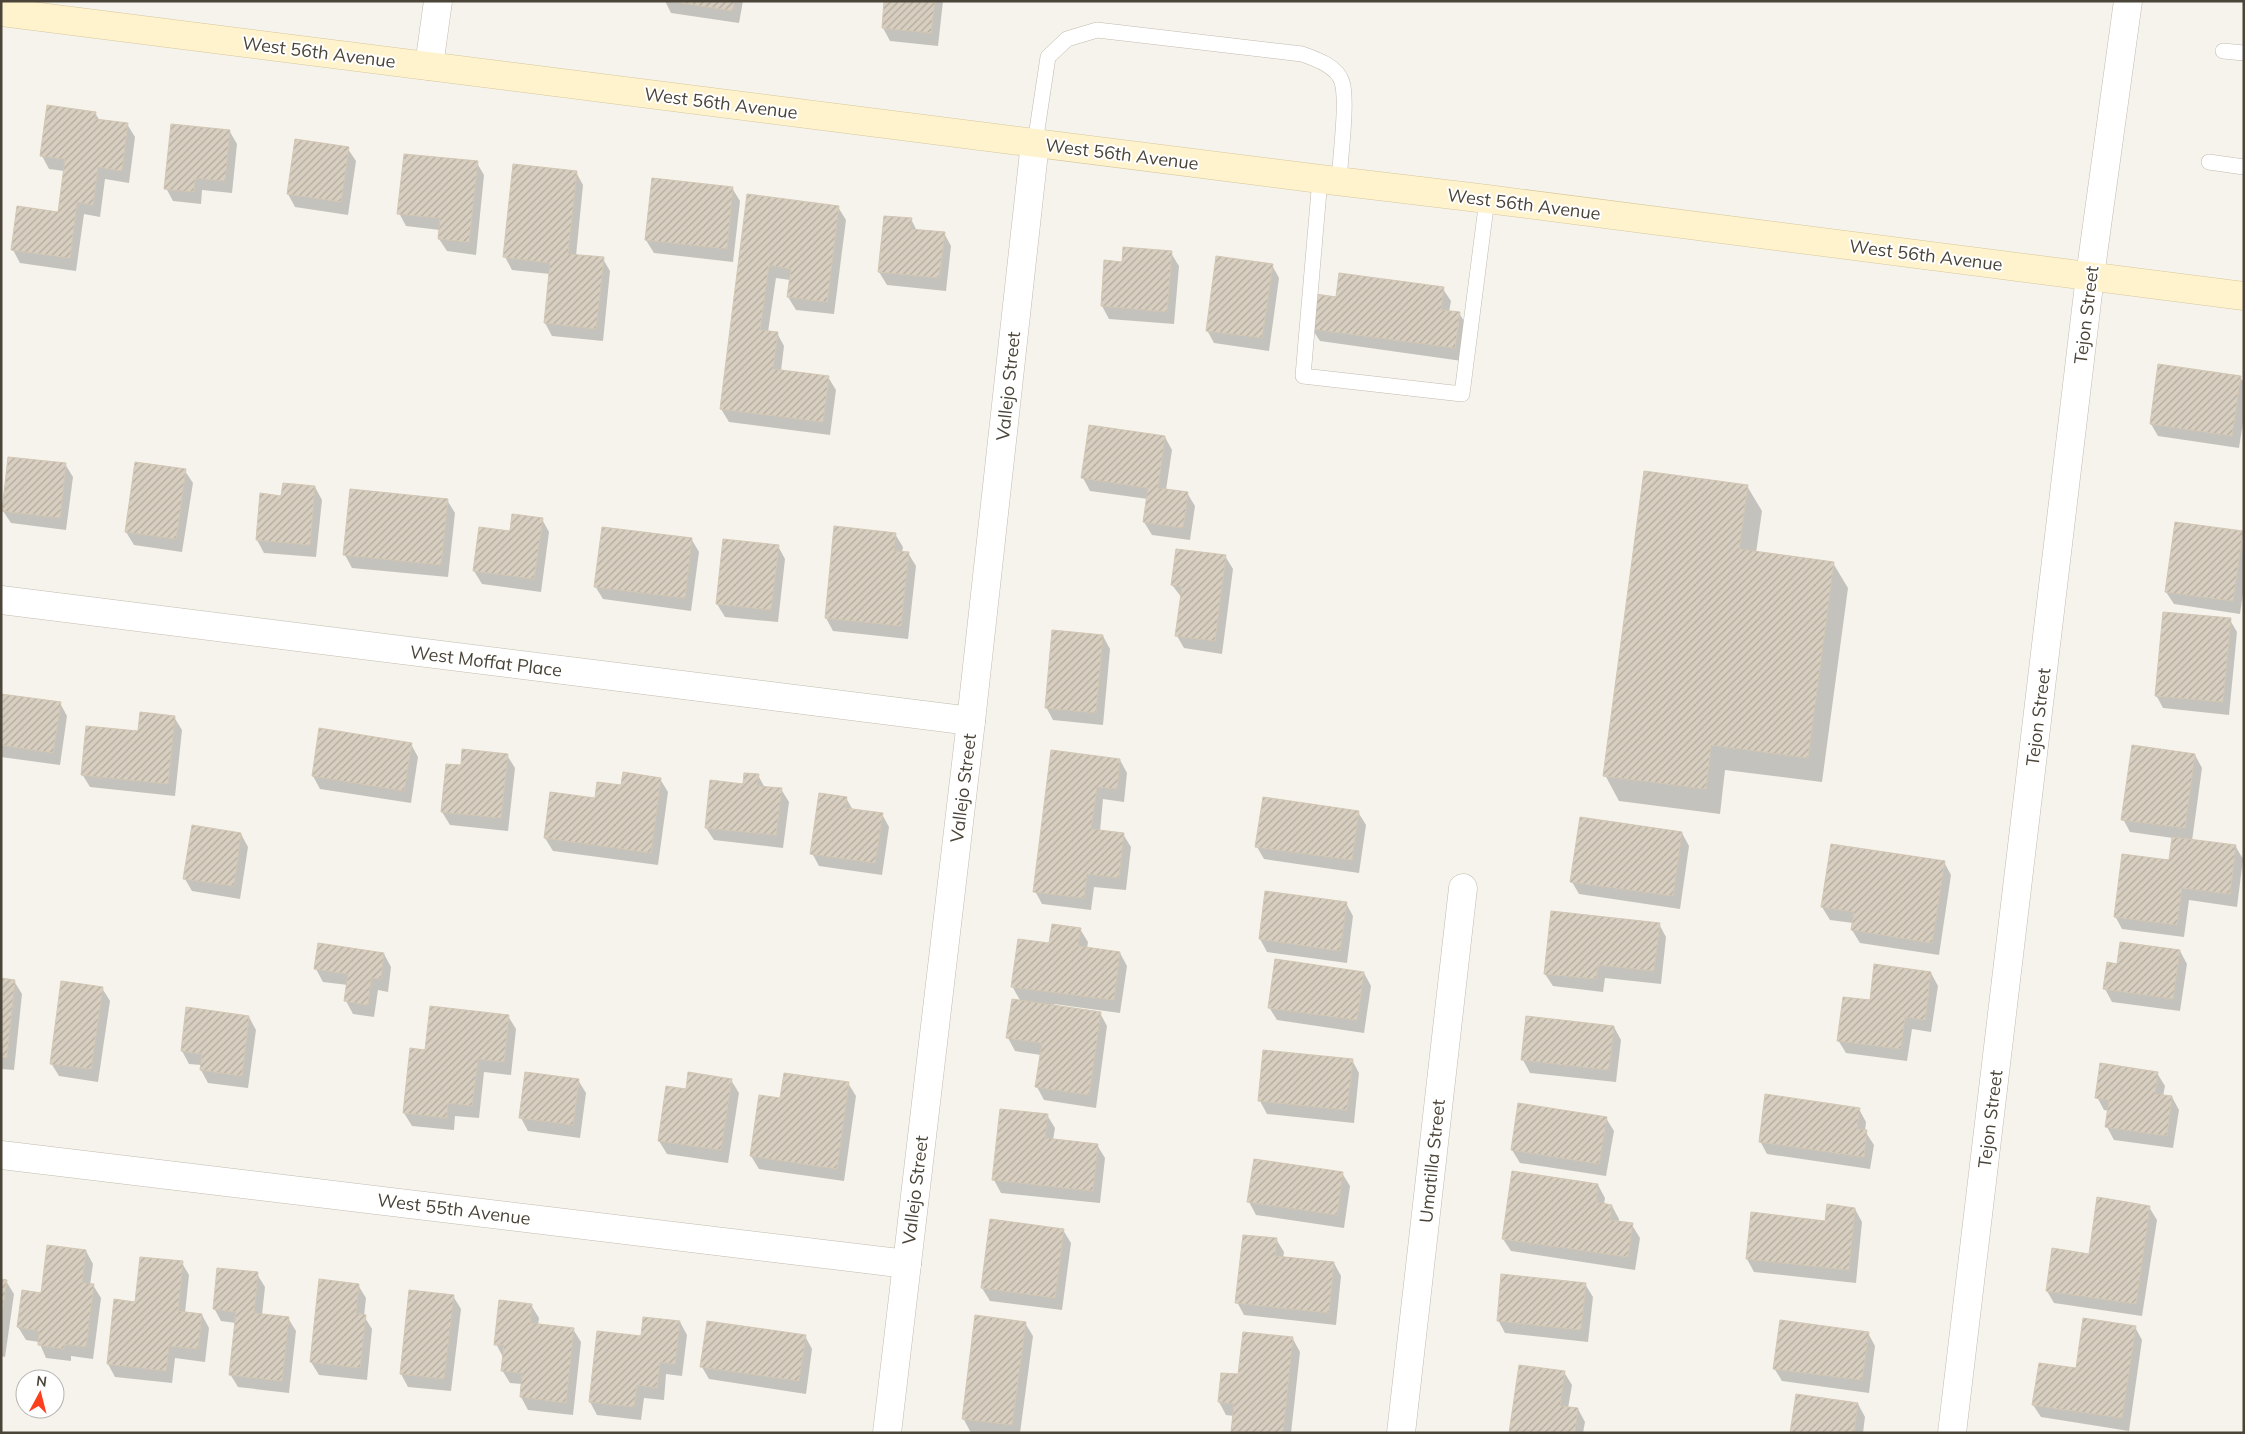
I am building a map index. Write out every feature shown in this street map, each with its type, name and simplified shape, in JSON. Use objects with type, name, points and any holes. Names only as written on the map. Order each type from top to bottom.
[{"type":"street","points":[[429,66],[438,1]]},
{"type":"street","name":"Tejon Street","points":[[1952,1433],[2090,276],[2128,1]]},
{"type":"street","name":"West 56th Avenue","points":[[1,12],[1329,180],[1487,198],[2244,296]]},
{"type":"street","name":"Vallejo Street","points":[[887,1433],[971,722],[1035,143]]},
{"type":"street","name":"West Moffat Place","points":[[1,600],[971,722]]},
{"type":"street","name":"Umatilla Street","points":[[1401,1433],[1463,888]]},
{"type":"street","name":"West 55th Avenue","points":[[1,1155],[906,1264]]},
{"type":"lane","points":[[1035,143],[1048,57],[1066,39],[1097,30],[1302,54],[1326,62],[1342,80],[1344,108],[1329,180],[1303,376],[1462,394],[1487,198]]},
{"type":"lane","points":[[2223,51],[2244,53]]},
{"type":"lane","points":[[2209,162],[2244,167]]},
{"type":"building","points":[[670,1],[734,1],[733,11]]},
{"type":"building","points":[[884,1],[935,1],[931,33],[882,28]]},
{"type":"building","points":[[47,105],[96,112],[95,119],[128,123],[122,171],[98,167],[93,205],[77,202],[70,258],[11,250],[17,206],[58,212],[65,159],[40,156]]},
{"type":"building","points":[[171,124],[230,130],[225,181],[195,178],[194,192],[164,189]]},
{"type":"building","points":[[295,139],[349,147],[341,202],[287,194]]},
{"type":"building","points":[[404,154],[478,161],[469,242],[438,239],[440,218],[397,214]]},
{"type":"building","points":[[513,164],[577,171],[568,254],[604,257],[596,329],[544,323],[550,263],[503,257]]},
{"type":"building","points":[[652,178],[733,187],[727,249],[645,240]]},
{"type":"building","points":[[747,194],[839,206],[827,302],[787,297],[791,269],[769,265],[760,330],[778,332],[773,369],[829,376],[823,422],[720,409]]},
{"type":"building","points":[[884,216],[912,218],[910,229],[945,232],[939,278],[878,272]]},
{"type":"building","points":[[1123,247],[1172,251],[1167,312],[1101,306],[1104,260],[1122,262]]},
{"type":"building","points":[[1216,256],[1273,264],[1262,338],[1206,331]]},
{"type":"building","points":[[1339,273],[1444,287],[1441,310],[1460,312],[1455,348],[1311,329],[1316,294],[1336,297]]},
{"type":"building","points":[[2158,364],[2241,376],[2232,436],[2150,424]]},
{"type":"building","points":[[1089,425],[1165,436],[1158,488],[1188,492],[1183,528],[1143,522],[1148,488],[1081,478]]},
{"type":"building","points":[[8,457],[66,463],[60,518],[2,511]]},
{"type":"building","points":[[135,462],[186,469],[176,539],[125,532]]},
{"type":"building","points":[[1644,471],[1748,485],[1739,549],[1834,562],[1808,758],[1711,745],[1706,789],[1603,776]]},
{"type":"building","points":[[283,483],[315,486],[310,545],[256,540],[260,493],[281,496]]},
{"type":"building","points":[[350,489],[448,499],[441,565],[343,555]]},
{"type":"building","points":[[512,514],[543,518],[534,579],[473,571],[479,527],[510,531]]},
{"type":"building","points":[[2175,522],[2243,531],[2233,601],[2165,592]]},
{"type":"building","points":[[834,526],[896,533],[894,551],[909,552],[901,626],[825,618]]},
{"type":"building","points":[[602,527],[692,538],[685,598],[594,587]]},
{"type":"building","points":[[723,539],[779,545],[771,610],[716,604]]},
{"type":"building","points":[[1176,549],[1226,555],[1215,641],[1175,636],[1182,587],[1171,585]]},
{"type":"building","points":[[2163,612],[2231,618],[2223,702],[2155,696]]},
{"type":"building","points":[[1052,630],[1103,635],[1096,713],[1045,708]]},
{"type":"building","points":[[1,694],[61,702],[53,753],[1,745]]},
{"type":"building","points":[[140,712],[175,716],[168,784],[81,775],[86,726],[138,731]]},
{"type":"building","points":[[319,728],[412,743],[404,791],[312,776]]},
{"type":"building","points":[[2132,745],[2195,754],[2185,828],[2121,820]]},
{"type":"building","points":[[462,749],[508,754],[501,818],[441,812],[446,764],[461,765]]},
{"type":"building","points":[[1051,750],[1120,759],[1117,789],[1097,787],[1091,829],[1124,833],[1119,878],[1087,874],[1084,898],[1033,892]]},
{"type":"building","points":[[623,772],[661,778],[651,853],[544,838],[550,792],[595,798],[597,782],[621,785]]},
{"type":"building","points":[[744,773],[759,774],[757,786],[782,788],[776,835],[705,828],[710,780],[743,784]]},
{"type":"building","points":[[819,793],[847,797],[845,808],[883,813],[875,863],[810,854]]},
{"type":"building","points":[[1263,797],[1359,811],[1352,860],[1255,847]]},
{"type":"building","points":[[1580,817],[1682,832],[1673,896],[1570,882]]},
{"type":"building","points":[[192,825],[241,833],[234,886],[183,879]]},
{"type":"building","points":[[2172,837],[2236,845],[2230,894],[2182,888],[2177,925],[2114,917],[2122,854],[2169,860]]},
{"type":"building","points":[[1831,844],[1945,861],[1932,943],[1851,930],[1854,912],[1821,907]]},
{"type":"building","points":[[1265,891],[1347,902],[1340,951],[1259,939]]},
{"type":"building","points":[[1551,911],[1660,923],[1654,971],[1598,965],[1596,979],[1544,974]]},
{"type":"building","points":[[1052,924],[1081,928],[1078,946],[1120,952],[1114,1000],[1011,987],[1018,939],[1049,943]]},
{"type":"building","points":[[2120,942],[2180,950],[2173,999],[2103,989],[2107,962],[2117,964]]},
{"type":"building","points":[[318,943],[384,953],[381,979],[371,978],[368,1005],[344,1001],[348,974],[314,969]]},
{"type":"building","points":[[1275,959],[1364,972],[1357,1020],[1268,1008]]},
{"type":"building","points":[[1874,964],[1931,972],[1925,1020],[1905,1017],[1901,1049],[1837,1041],[1843,997],[1870,1000]]},
{"type":"building","points":[[1,978],[15,980],[7,1058],[1,1057]]},
{"type":"building","points":[[61,981],[103,987],[91,1069],[50,1064]]},
{"type":"building","points":[[1012,999],[1101,1012],[1089,1095],[1035,1087],[1042,1043],[1006,1038]]},
{"type":"building","points":[[430,1006],[509,1015],[504,1062],[478,1059],[472,1106],[448,1103],[447,1118],[403,1113],[410,1048],[425,1050]]},
{"type":"building","points":[[186,1007],[249,1016],[242,1076],[200,1070],[202,1054],[181,1051]]},
{"type":"building","points":[[1526,1016],[1614,1026],[1609,1070],[1521,1060]]},
{"type":"building","points":[[1263,1050],[1353,1059],[1347,1110],[1258,1101]]},
{"type":"building","points":[[2100,1063],[2158,1072],[2155,1094],[2172,1096],[2167,1136],[2105,1127],[2109,1100],[2095,1098]]},
{"type":"building","points":[[525,1072],[579,1079],[573,1125],[519,1118]]},
{"type":"building","points":[[688,1072],[732,1079],[721,1150],[658,1141],[666,1086],[686,1089]]},
{"type":"building","points":[[784,1073],[849,1082],[837,1169],[750,1156],[759,1095],[780,1098]]},
{"type":"building","points":[[1765,1094],[1860,1108],[1857,1129],[1867,1130],[1864,1157],[1759,1142]]},
{"type":"building","points":[[1518,1103],[1607,1117],[1599,1164],[1511,1150]]},
{"type":"building","points":[[1000,1109],[1048,1114],[1045,1138],[1098,1144],[1093,1191],[992,1180]]},
{"type":"building","points":[[1254,1159],[1343,1172],[1337,1215],[1247,1202]]},
{"type":"building","points":[[1512,1171],[1598,1184],[1596,1202],[1612,1205],[1610,1220],[1633,1223],[1628,1257],[1502,1239]]},
{"type":"building","points":[[2097,1197],[2150,1206],[2136,1304],[2046,1291],[2052,1248],[2089,1254]]},
{"type":"building","points":[[1827,1204],[1855,1208],[1849,1270],[1746,1259],[1751,1212],[1825,1221]]},
{"type":"building","points":[[990,1219],[1064,1229],[1055,1298],[981,1288]]},
{"type":"building","points":[[1243,1235],[1277,1238],[1275,1256],[1334,1262],[1329,1313],[1235,1303]]},
{"type":"building","points":[[47,1245],[86,1250],[82,1283],[94,1284],[86,1347],[64,1344],[64,1349],[38,1345],[39,1331],[17,1327],[22,1290],[41,1293]]},
{"type":"building","points":[[140,1257],[183,1261],[178,1311],[202,1314],[198,1349],[169,1346],[166,1371],[107,1364],[114,1299],[135,1302]]},
{"type":"building","points":[[217,1268],[258,1272],[254,1313],[289,1317],[282,1381],[229,1375],[236,1312],[213,1309]]},
{"type":"building","points":[[1501,1274],[1586,1283],[1581,1330],[1497,1321]]},
{"type":"building","points":[[1,1279],[7,1280],[1,1321]]},
{"type":"building","points":[[319,1279],[359,1284],[356,1313],[366,1315],[360,1368],[310,1362]]},
{"type":"building","points":[[409,1290],[454,1295],[444,1379],[400,1374]]},
{"type":"building","points":[[499,1300],[532,1304],[530,1323],[574,1328],[566,1403],[520,1397],[522,1373],[501,1371],[504,1345],[494,1345]]},
{"type":"building","points":[[975,1315],[1026,1322],[1012,1425],[962,1419]]},
{"type":"building","points":[[643,1317],[680,1321],[675,1364],[660,1362],[657,1388],[637,1385],[634,1407],[589,1402],[597,1331],[641,1336]]},
{"type":"building","points":[[2083,1318],[2136,1326],[2122,1418],[2032,1405],[2039,1363],[2076,1368]]},
{"type":"building","points":[[1780,1320],[1869,1332],[1862,1380],[1773,1369]]},
{"type":"building","points":[[707,1321],[806,1335],[799,1381],[700,1367]]},
{"type":"building","points":[[1243,1332],[1293,1337],[1283,1433],[1231,1432],[1234,1404],[1218,1402],[1221,1373],[1238,1374]]},
{"type":"building","points":[[1519,1365],[1565,1371],[1560,1406],[1578,1408],[1575,1433],[1509,1433]]},
{"type":"building","points":[[1796,1394],[1858,1403],[1854,1433],[1790,1433]]}]
